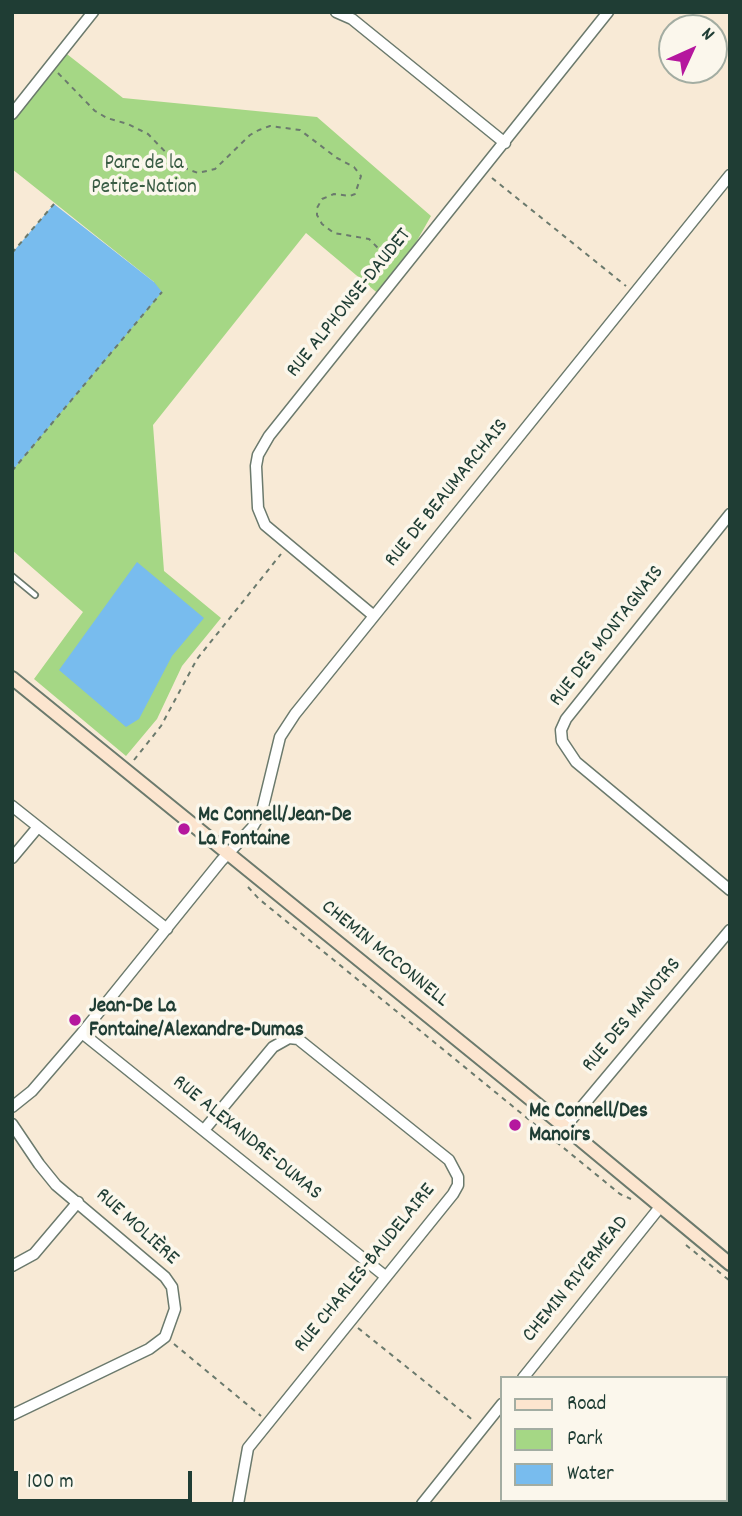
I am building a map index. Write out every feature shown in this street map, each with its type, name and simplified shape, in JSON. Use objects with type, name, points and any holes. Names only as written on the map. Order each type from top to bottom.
[{"type":"street","points":[[12,114],[93,12]]},
{"type":"street","points":[[336,12],[352,19],[505,143]]},
{"type":"street","name":"RUE ALPHONSE-DAUDET","points":[[374,616],[271,531],[261,517],[257,480],[258,455],[269,436],[608,12]]},
{"type":"street","name":"RUE DE BEAUMARCHAIS","points":[[12,1107],[32,1091],[82,1033],[252,828],[262,811],[280,737],[286,727],[730,175]]},
{"type":"street","name":"RUE DES MONTAGNAIS","points":[[730,514],[566,719],[561,730],[562,741],[576,762],[730,890]]},
{"type":"street","name":"CHEMIN MCCONNELL","points":[[12,678],[565,1127],[657,1210],[730,1264]]},
{"type":"street","points":[[12,806],[167,929]]},
{"type":"street","points":[[12,858],[38,827]]},
{"type":"street","name":"RUE DES MANOIRS","points":[[565,1127],[730,930]]},
{"type":"street","name":"RUE ALEXANDRE-DUMAS","points":[[82,1033],[385,1276]]},
{"type":"street","name":"RUE CHARLES-BAUDELAIRE","points":[[204,1130],[274,1047],[289,1038],[306,1044],[449,1160],[458,1177],[458,1185],[453,1194],[248,1448],[238,1504]]},
{"type":"street","name":"RUE MOLIÈRE","points":[[12,1124],[56,1185],[165,1277],[172,1287],[175,1309],[165,1337]]},
{"type":"street","points":[[12,1266],[34,1255],[78,1202]]},
{"type":"street","name":"CHEMIN RIVERMEAD","points":[[525,1376],[657,1210]]},
{"type":"street","points":[[12,1415],[149,1349],[165,1337]]},
{"type":"street","points":[[422,1504],[500,1407]]},
{"type":"lane","points":[[12,576],[35,595]]},
{"type":"path","points":[[51,65],[95,111],[148,134],[179,166],[198,173],[215,169],[250,135],[260,130],[270,126],[300,130],[337,158],[355,167],[361,176],[355,194],[334,194],[323,199],[317,208],[322,224],[334,233],[369,239],[382,251],[397,276]]},
{"type":"path","points":[[483,170],[635,293]]},
{"type":"path","points":[[12,253],[54,204]]},
{"type":"path","points":[[12,471],[162,292]]},
{"type":"path","points":[[125,770],[161,726],[197,659],[288,545]]},
{"type":"path","points":[[247,885],[259,899],[620,1194],[657,1210]]},
{"type":"path","points":[[349,1321],[483,1428]]},
{"type":"path","points":[[165,1337],[268,1421]]},
{"type":"green space","name":"Parc de la Petite-Nation","points":[[63,51],[123,98],[317,117],[431,216],[397,276],[381,296],[306,233],[153,425],[164,571],[221,618],[182,666],[157,719],[126,756],[34,679],[83,612],[12,550],[12,471],[154,282],[12,169],[12,114]]},
{"type":"water","points":[[54,204],[154,282],[162,292],[12,471],[12,253]]},
{"type":"water","points":[[137,562],[204,618],[172,656],[139,719],[126,727],[59,670]]},
{"type":"place","name":"Mc Connell/Jean-De La Fontaine","points":[[184,829]]},
{"type":"place","name":"Jean-De La Fontaine/Alexandre-Dumas","points":[[75,1020]]},
{"type":"place","name":"Mc Connell/Des Manoirs","points":[[515,1125]]}]
